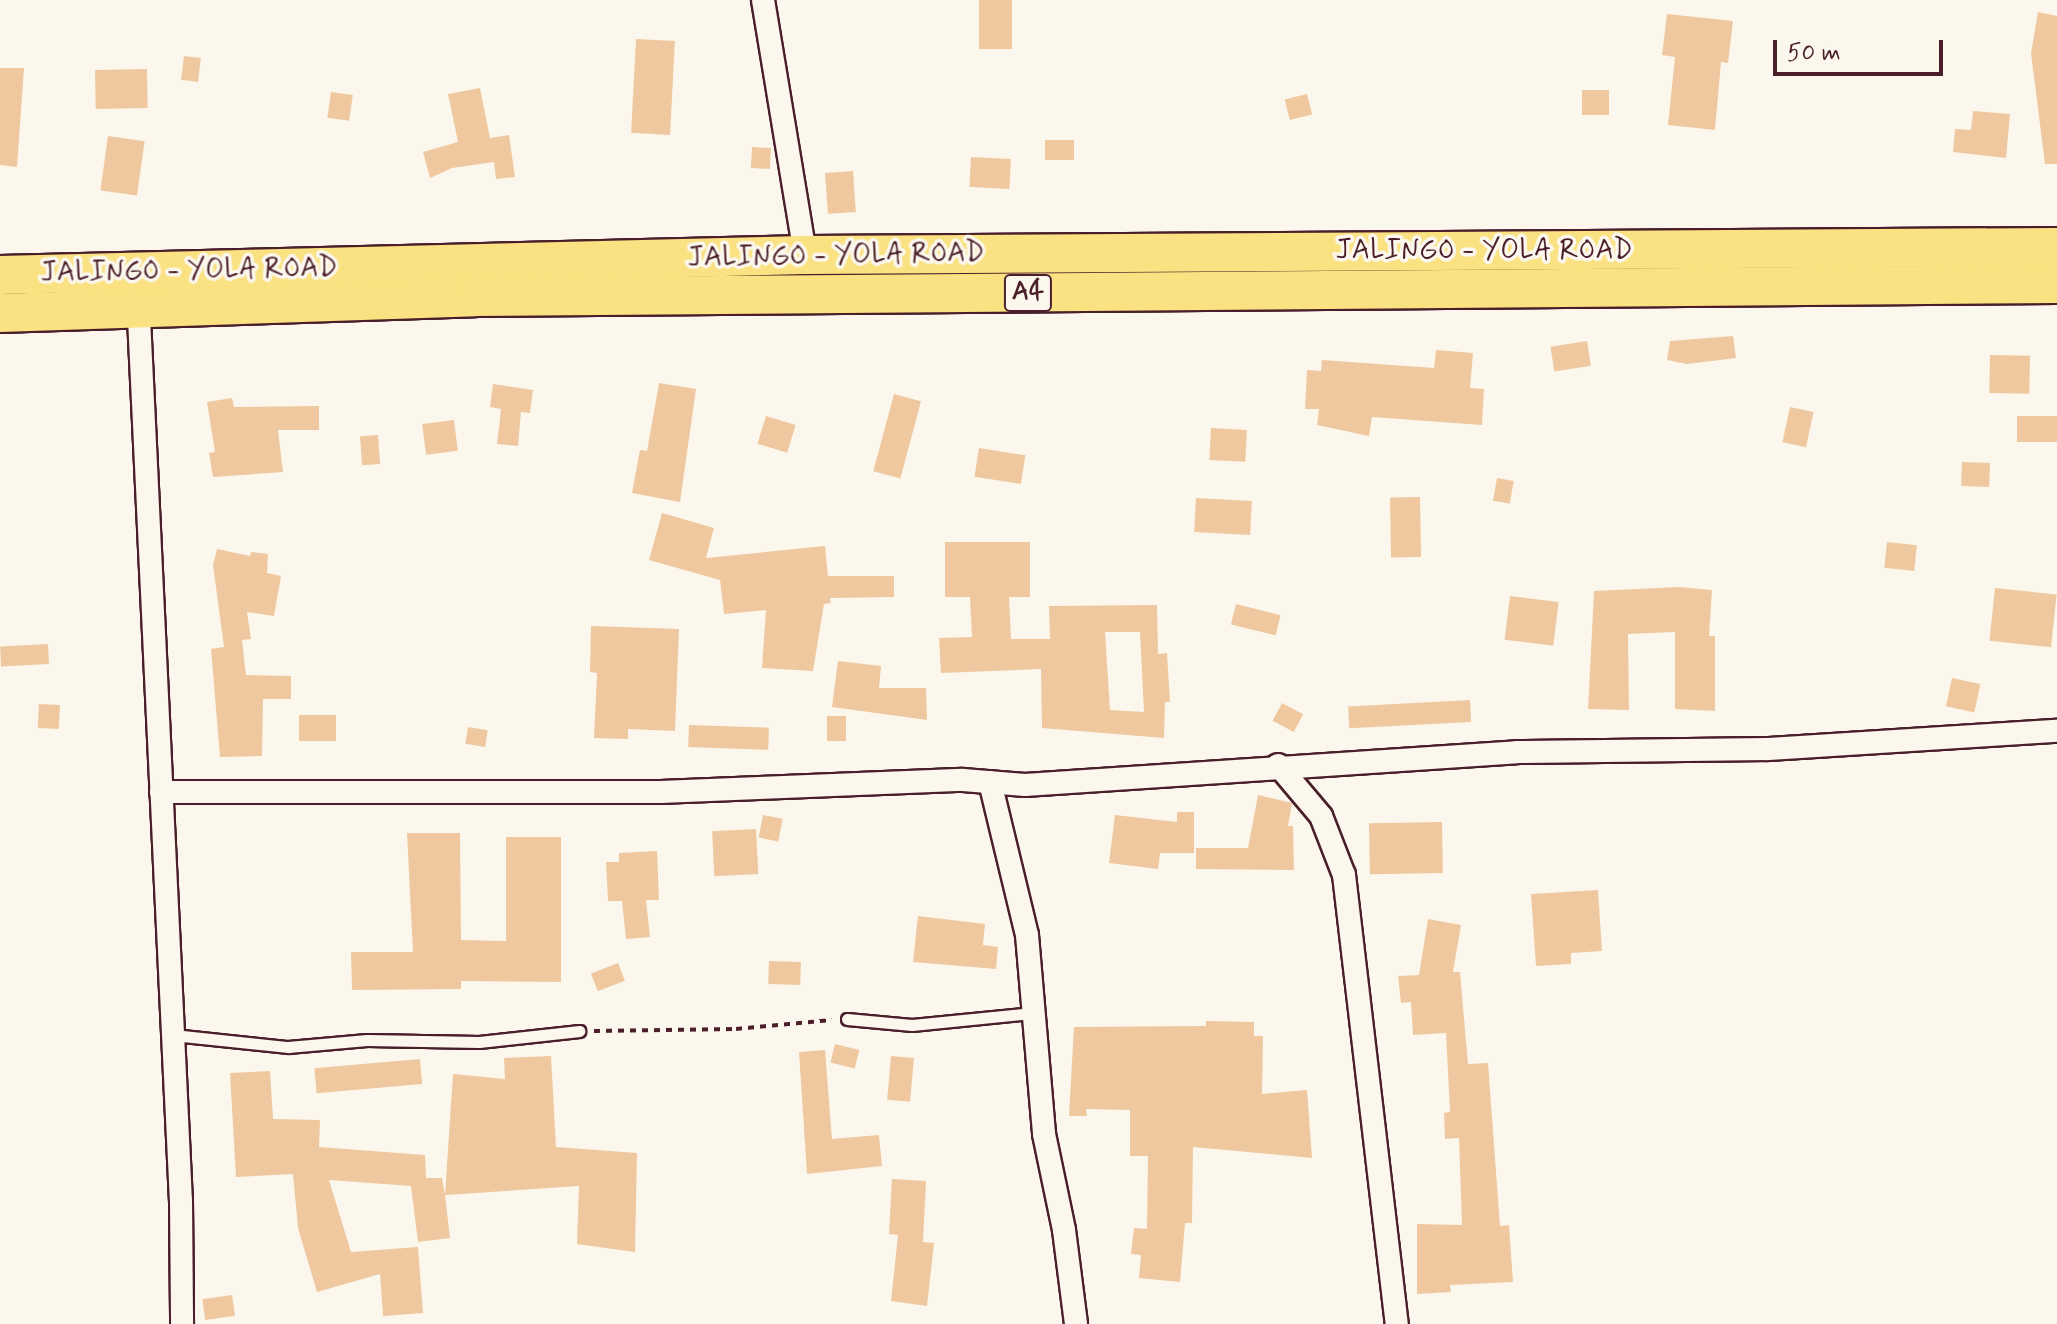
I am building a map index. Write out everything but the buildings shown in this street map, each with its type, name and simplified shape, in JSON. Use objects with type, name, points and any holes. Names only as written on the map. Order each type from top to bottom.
[{"type":"highway","name":"JALINGO - YOLA ROAD","points":[[0,275],[138,290],[805,255],[2057,247]]},
{"type":"highway","name":"A4","points":[[0,313],[138,290],[475,297],[2057,284]]},
{"type":"street","points":[[763,0],[805,255]]},
{"type":"street","points":[[138,290],[173,1035],[182,1324]]},
{"type":"street","points":[[161,792],[660,792],[990,782],[1025,785],[1278,765],[1517,752],[1768,749],[2057,731]]},
{"type":"street","points":[[1278,765],[1321,816],[1344,875],[1397,1324]]},
{"type":"street","points":[[990,782],[1027,935],[1044,1134],[1064,1230],[1076,1324]]},
{"type":"lane","points":[[847,1019],[912,1025],[1033,1013]]},
{"type":"lane","points":[[173,1035],[288,1047],[367,1040],[479,1042],[579,1031]]},
{"type":"path","points":[[579,1031],[736,1029],[847,1019]]}]
